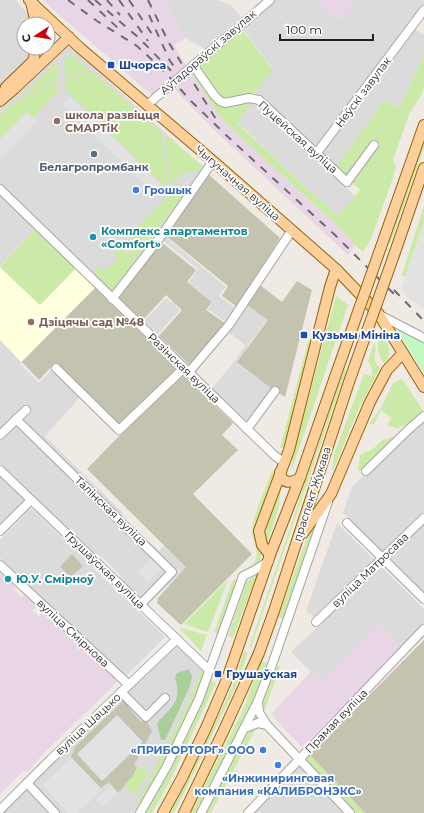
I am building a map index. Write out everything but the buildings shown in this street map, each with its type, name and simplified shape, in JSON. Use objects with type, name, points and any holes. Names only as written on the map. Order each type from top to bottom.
[{"type":"main road","name":"Чыгуначная вуліца","points":[[30,1],[41,16]]},
{"type":"main road","points":[[30,1],[34,16]]},
{"type":"main road","name":"Чыгуначная вуліца","points":[[56,29],[68,37],[213,161],[336,269],[378,313],[424,387]]},
{"type":"main road","points":[[1,100],[68,37]]},
{"type":"main road","points":[[1,100],[6,87],[33,61],[34,56]]},
{"type":"main road","name":"праспект Жукава","points":[[163,813],[182,778],[215,707],[240,645],[424,125]]},
{"type":"main road","name":"праспект Жукава","points":[[184,813],[259,653],[349,382],[424,168]]},
{"type":"main road","points":[[270,558],[262,545],[259,531],[284,462],[298,417],[330,287],[336,269]]},
{"type":"main road","points":[[297,541],[331,494],[370,402],[387,370],[403,353]]},
{"type":"main road","points":[[280,472],[284,481],[293,482],[300,478]]},
{"type":"main road","points":[[315,484],[316,496],[319,500],[323,500],[331,494]]},
{"type":"street","name":"Аўтадораўскі завулак","points":[[147,105],[270,0]]},
{"type":"street","name":"Неўскі завулак","points":[[316,154],[424,10]]},
{"type":"street","name":"Пуцейская вуліца","points":[[193,65],[214,95],[220,101],[225,103],[249,98],[259,100],[347,182],[374,145]]},
{"type":"street","points":[[112,298],[161,236],[213,161]]},
{"type":"street","name":"Разінская вуліца","points":[[0,189],[275,456],[284,462]]},
{"type":"street","points":[[56,368],[119,430],[186,370],[229,325],[292,230]]},
{"type":"street","points":[[378,313],[424,338]]},
{"type":"street","points":[[247,429],[275,391]]},
{"type":"street","points":[[0,435],[26,410]]},
{"type":"street","points":[[366,471],[424,416]]},
{"type":"street","name":"Талінская вуліца","points":[[16,419],[172,572],[140,605]]},
{"type":"street","name":"Грушаўская вуліца","points":[[0,470],[209,670]]},
{"type":"street","name":"праспект Жукава","points":[[201,813],[258,701],[331,494]]},
{"type":"street","points":[[0,531],[31,500]]},
{"type":"street","name":"вуліца Матросава","points":[[316,622],[424,518]]},
{"type":"street","points":[[347,523],[424,599]]},
{"type":"street","points":[[140,813],[167,766],[199,699],[244,576],[270,558]]},
{"type":"street","name":"вуліца Смірнова","points":[[0,565],[129,685]]},
{"type":"street","name":"Прамая вуліца","points":[[248,813],[424,629]]},
{"type":"street","name":"вуліца Шацько","points":[[0,810],[26,783],[124,695],[129,685],[177,639]]},
{"type":"street","points":[[124,695],[146,717],[165,698]]},
{"type":"street","points":[[258,701],[259,712],[267,725],[350,813]]},
{"type":"street","points":[[245,728],[258,723],[267,725]]},
{"type":"street","points":[[26,783],[55,813]]},
{"type":"shaded area","points":[[0,0],[15,0],[29,16],[16,16],[16,56],[28,56],[0,86]]},
{"type":"shaded area","points":[[42,0],[166,0],[183,35],[186,38],[174,45],[217,113],[225,123],[341,229],[355,245],[348,255],[212,128],[168,82],[152,95]]},
{"type":"shaded area","points":[[166,0],[216,0],[231,5],[241,17],[205,49],[187,39],[183,35]]},
{"type":"shaded area","points":[[275,0],[315,0],[321,8],[343,20],[357,0],[424,0],[424,4],[316,148],[255,93],[273,69],[242,28]]},
{"type":"shaded area","points":[[315,0],[357,0],[343,20],[321,8]]},
{"type":"shaded area","points":[[413,28],[424,34],[424,55],[399,108],[386,99],[335,167],[321,154]]},
{"type":"shaded area","points":[[66,47],[73,48],[202,167],[201,175],[159,231],[226,287],[219,296],[242,313],[247,305],[268,319],[247,347],[272,389],[248,422],[212,388],[235,361],[245,345],[228,332],[232,327],[208,309],[213,302],[193,286],[175,306],[180,310],[158,334],[144,321],[166,298],[172,303],[198,269],[156,235],[112,292],[0,184],[0,107],[54,56],[56,56],[56,54]]},
{"type":"shaded area","points":[[70,97],[161,184],[153,192],[63,105]]},
{"type":"shaded area","points":[[254,100],[355,196],[337,216],[237,122]]},
{"type":"shaded area","points":[[27,112],[37,122],[0,160],[0,139]]},
{"type":"shaded area","points":[[207,173],[280,238],[237,307],[222,296],[228,286],[165,235]]},
{"type":"shaded area","points":[[0,194],[35,229],[0,266]]},
{"type":"shaded area","points":[[424,223],[424,309],[406,297],[401,289]]},
{"type":"shaded area","points":[[161,242],[196,270],[187,282],[212,302],[206,310],[226,324],[190,365],[159,336],[182,310],[166,295],[143,320],[117,297]]},
{"type":"shaded area","points":[[0,267],[76,268],[95,288],[20,364],[39,383],[53,368],[82,395],[45,436],[123,513],[121,516],[124,519],[159,551],[164,546],[187,567],[147,605],[120,579],[121,576],[102,557],[99,559],[0,464]]},
{"type":"shaded area","name":"Дзіцячы сад №48","points":[[0,267],[40,305],[76,268],[95,288],[21,362],[0,340]]},
{"type":"shaded area","points":[[297,281],[312,290],[285,397],[237,362],[268,320],[247,305],[260,285],[282,302]]},
{"type":"shaded area","points":[[95,288],[233,423],[222,435],[238,450],[193,494],[252,554],[181,625],[157,603],[158,598],[186,567],[87,469],[125,430],[54,364],[39,380],[22,362]]},
{"type":"shaded area","points":[[424,418],[424,593],[343,513],[353,486]]},
{"type":"shaded area","points":[[0,477],[25,501],[0,525]]},
{"type":"shaded area","points":[[31,508],[165,637],[124,678],[0,558],[0,540]]},
{"type":"shaded area","points":[[337,523],[424,609],[424,626],[402,649],[377,624],[320,680],[291,652],[322,623],[306,611]]},
{"type":"shaded area","points":[[72,554],[83,566],[71,577],[60,567]]},
{"type":"shaded area","points":[[153,556],[164,567],[148,583],[137,572]]},
{"type":"shaded area","points":[[0,572],[16,587],[14,590],[21,597],[26,593],[38,604],[32,611],[39,617],[45,610],[119,680],[45,752],[27,772],[24,770],[0,794]]},
{"type":"shaded area","points":[[377,624],[401,648],[302,747],[271,714],[311,672],[320,680]]},
{"type":"shaded area","points":[[424,640],[424,813],[365,813],[310,755]]},
{"type":"shaded area","points":[[173,646],[178,647],[199,666],[202,672],[166,758],[134,813],[0,813]]},
{"type":"shaded area","points":[[125,699],[130,704],[128,707],[141,722],[145,718],[152,731],[134,765],[137,767],[133,776],[118,793],[109,782],[101,788],[71,757],[75,747]]},
{"type":"shaded area","points":[[117,715],[143,742],[102,781],[77,754]]},
{"type":"shaded area","points":[[71,757],[102,790],[78,813],[68,813],[42,785]]},
{"type":"shaded area","points":[[299,765],[345,813],[252,813]]},
{"type":"shaded area","points":[[111,785],[118,793],[103,807],[96,799]]},
{"type":"green space","points":[[241,28],[273,70],[255,93],[223,100],[218,97],[197,65]]},
{"type":"green space","points":[[71,55],[89,70],[65,76],[64,59]]},
{"type":"green space","points":[[424,55],[424,88],[421,96],[410,112],[393,160],[396,166],[393,178],[371,239],[363,252],[341,229],[225,123],[190,71],[193,68],[218,104],[254,100],[237,123],[337,216],[360,190],[335,167],[386,99],[399,108]]},
{"type":"green space","points":[[58,61],[58,77],[53,81],[21,96]]},
{"type":"green space","points":[[91,71],[162,132],[168,185],[165,187],[66,90],[65,78]]},
{"type":"green space","points":[[58,79],[58,92],[33,118],[27,112],[0,139],[0,115],[18,100],[53,83]]},
{"type":"green space","points":[[165,134],[204,167],[201,171],[184,173],[170,184]]},
{"type":"green space","points":[[424,140],[424,148],[390,244],[388,243]]},
{"type":"green space","points":[[180,187],[186,191],[112,292],[97,275],[95,269],[99,265],[105,271],[118,258],[114,253],[120,247],[128,254],[137,244],[130,237],[131,233],[175,190]]},
{"type":"green space","points":[[424,205],[424,223],[405,277],[402,275]]},
{"type":"green space","points":[[35,229],[76,268],[40,305],[0,267]]},
{"type":"green space","points":[[336,296],[348,305],[291,469],[292,459]]},
{"type":"green space","points":[[399,328],[424,342],[424,374],[397,330]]},
{"type":"green space","points":[[379,331],[389,347],[389,354],[385,364],[378,349]]},
{"type":"green space","points":[[310,341],[304,382],[286,447],[280,448],[308,342]]},
{"type":"green space","points":[[374,342],[376,350],[375,361],[380,368],[359,408],[333,471],[334,454],[364,374],[372,376],[372,368],[368,361]]},
{"type":"green space","points":[[344,370],[346,371],[251,647],[249,647]]},
{"type":"green space","points":[[402,379],[423,410],[407,425],[399,428],[387,426],[391,418],[381,410],[374,424],[369,424],[382,406],[393,383]]},
{"type":"green space","points":[[395,436],[360,471],[358,470],[360,455],[373,449],[383,440]]},
{"type":"green space","points":[[272,471],[278,472],[258,544],[262,554],[260,562],[242,575],[255,561],[257,555],[252,534],[254,518]]},
{"type":"green space","points":[[281,485],[279,507],[267,544],[264,533]]},
{"type":"green space","points":[[320,515],[286,620],[278,617],[310,529]]},
{"type":"green space","points":[[257,574],[233,638],[228,636],[246,583]]},
{"type":"green space","points":[[235,579],[237,582],[220,634],[214,632],[232,582]]},
{"type":"green space","points":[[228,580],[208,632],[184,624]]},
{"type":"green space","points":[[180,629],[207,635],[201,651]]},
{"type":"green space","points":[[244,651],[248,653],[235,688],[174,813],[171,813],[233,686]]},
{"type":"green space","points":[[261,661],[267,663],[249,713],[197,813],[191,813],[244,708]]},
{"type":"green space","points":[[275,665],[280,667],[264,712],[262,708],[263,696]]},
{"type":"green space","points":[[202,667],[204,676],[189,713],[142,803],[137,803],[188,703]]},
{"type":"green space","points":[[189,669],[192,676],[190,686],[165,740],[161,740],[157,723],[172,708],[177,698],[177,685],[175,677],[177,673]]},
{"type":"green space","points":[[210,680],[216,683],[170,781],[152,813],[144,813],[181,747]]},
{"type":"green space","points":[[256,728],[211,813],[205,813],[249,731]]},
{"type":"green space","points":[[310,755],[365,813],[353,813],[304,760]]},
{"type":"green space","points":[[137,767],[148,772],[135,796],[124,785],[133,776]]},
{"type":"railway","points":[[68,0],[97,21],[137,46],[163,70],[191,101],[227,136],[335,235],[396,296]]},
{"type":"railway","points":[[88,0],[120,30]]},
{"type":"railway","points":[[95,0],[139,38],[183,83]]},
{"type":"railway","points":[[107,0],[120,15]]},
{"type":"railway","points":[[119,0],[148,41]]},
{"type":"railway","points":[[129,0],[154,37]]},
{"type":"railway","points":[[148,0],[169,43],[218,121]]},
{"type":"railway","points":[[149,15],[170,61],[176,69]]},
{"type":"railway","points":[[394,290],[424,321]]},
{"type":"place","name":"Шчорса","points":[[111,65]]},
{"type":"place","name":"школа развіцця СМАРТіК","points":[[57,121]]},
{"type":"place","name":"Белагропромбанк","points":[[94,154]]},
{"type":"place","name":"Грошык","points":[[136,190]]},
{"type":"place","name":"Комплекс апартаментов «Comfort»","points":[[93,237]]},
{"type":"place","name":"Дзіцячы сад №48","points":[[31,322]]},
{"type":"place","name":"Кузьмы Мініна","points":[[304,335]]},
{"type":"place","name":"Ю.У. Смірноў","points":[[8,579]]},
{"type":"place","name":"Грушаўская","points":[[218,674]]},
{"type":"place","name":"«ПРИБОРТОРГ» ООО","points":[[263,750]]},
{"type":"place","name":"«Инжиниринговая компания «КАЛИБРОНЭКС»","points":[[278,765]]}]
